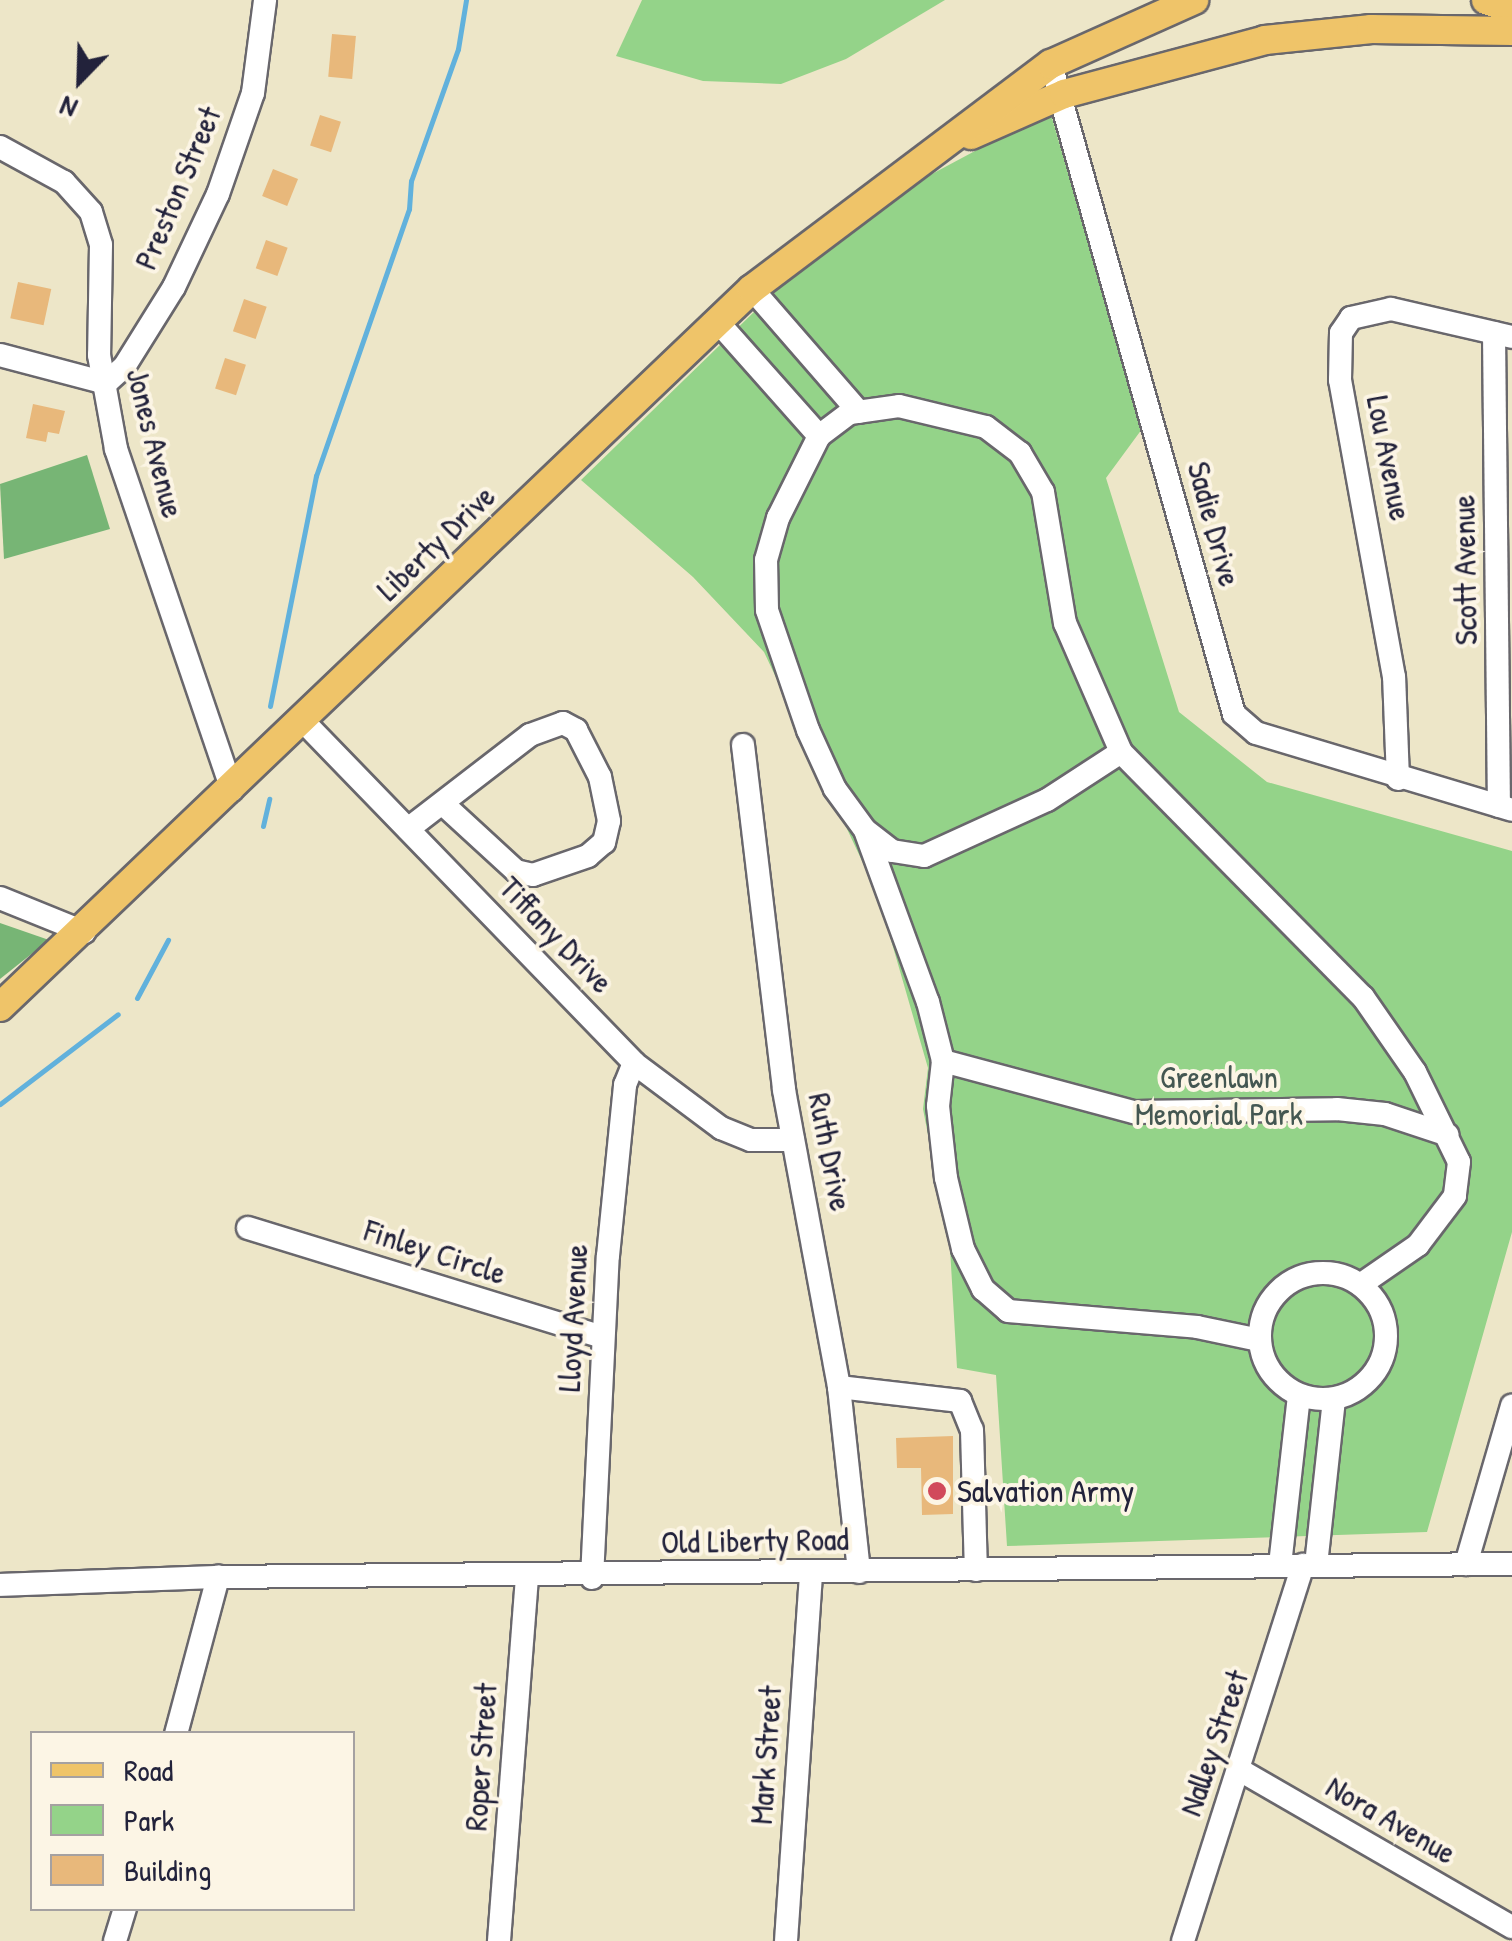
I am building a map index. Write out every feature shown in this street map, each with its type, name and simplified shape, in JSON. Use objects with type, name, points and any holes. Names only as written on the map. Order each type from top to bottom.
[{"type":"main road","name":"Liberty Drive","points":[[0,1007],[84,932],[752,289],[1051,64],[1194,0]]},
{"type":"main road","points":[[1486,0],[1512,9]]},
{"type":"main road","name":"Liberty Drive","points":[[937,149],[1064,94],[1265,40],[1370,29],[1512,30]]},
{"type":"street","name":"Preston Street","points":[[106,383],[124,367],[174,287],[218,194],[253,93],[265,0]]},
{"type":"street","name":"Sadie Drive","points":[[1051,64],[1064,94],[1234,714],[1256,733],[1506,808]]},
{"type":"street","name":"Jones Avenue","points":[[0,147],[64,182],[91,212],[101,245],[99,355],[116,449],[232,790]]},
{"type":"street","points":[[752,289],[859,412]]},
{"type":"street","name":"Lou Avenue","points":[[1398,778],[1394,677],[1338,349],[1351,318],[1391,309],[1503,335]]},
{"type":"street","points":[[717,321],[819,436]]},
{"type":"street","name":"Scott Avenue","points":[[1503,335],[1506,808]]},
{"type":"street","points":[[0,354],[106,383]]},
{"type":"street","points":[[1259,1340],[1197,1327],[1008,1310],[983,1289],[963,1249],[946,1178],[938,1106],[943,1061],[918,970],[865,830],[835,789],[808,730],[767,610],[766,560],[778,518],[819,436],[859,412],[899,406],[938,412],[986,428],[1020,454],[1042,492],[1066,623],[1121,752],[1363,997],[1448,1134],[1458,1162],[1455,1196],[1426,1238],[1360,1285]]},
{"type":"street","name":"Tiffany Drive","points":[[302,721],[634,1063],[721,1128],[751,1140],[793,1140]]},
{"type":"street","points":[[408,830],[442,803],[530,736],[563,723],[576,730],[600,776],[609,821],[604,842],[588,856],[533,875],[516,871],[442,803]]},
{"type":"street","name":"Ruth Drive","points":[[742,745],[793,1140],[848,1388],[859,1572]]},
{"type":"street","points":[[865,830],[892,850],[924,856],[1047,800],[1121,752]]},
{"type":"street","points":[[0,898],[84,932]]},
{"type":"street","points":[[943,1061],[1134,1112],[1337,1109],[1385,1114],[1448,1134]]},
{"type":"street","name":"Lloyd Avenue","points":[[592,1578],[616,1161],[634,1063]]},
{"type":"street","name":"Finley Circle","points":[[248,1228],[603,1337]]},
{"type":"street","points":[[1322,1273],[1360,1285],[1384,1319],[1382,1361],[1354,1392],[1334,1399],[1299,1395],[1271,1373],[1259,1340],[1270,1301],[1292,1281],[1322,1273]]},
{"type":"street","points":[[848,1388],[960,1401],[972,1430],[976,1570]]},
{"type":"street","points":[[1299,1395],[1300,1565]]},
{"type":"street","points":[[1300,1565],[1334,1399]]},
{"type":"street","points":[[1466,1564],[1512,1406]]},
{"type":"street","name":"Old Liberty Road","points":[[0,1585],[218,1577],[592,1578],[1512,1564]]},
{"type":"street","name":"Nalley Street","points":[[1183,1941],[1300,1565]]},
{"type":"street","name":"Mark Street","points":[[786,1941],[810,1572]]},
{"type":"street","points":[[177,1731],[218,1577]]},
{"type":"street","name":"Roper Street","points":[[499,1941],[527,1578]]},
{"type":"street","name":"Nora Avenue","points":[[1238,1770],[1512,1927]]},
{"type":"street","points":[[116,1941],[124,1911]]},
{"type":"green space","points":[[642,0],[945,0],[846,59],[781,84],[703,81],[616,56]]},
{"type":"green space","name":"Greenlawn Memorial Park","points":[[1050,111],[1142,429],[1106,478],[1179,712],[1267,782],[1512,851],[1512,1232],[1427,1532],[1007,1546],[996,1375],[957,1368],[950,1248],[923,1109],[928,1068],[878,895],[764,652],[693,577],[581,480],[789,278],[887,198]]},
{"type":"green space","points":[[87,455],[110,529],[4,559],[0,484]]},
{"type":"green space","points":[[0,923],[49,940],[0,979]]},
{"type":"building","points":[[332,34],[356,36],[352,79],[328,77]]},
{"type":"building","points":[[320,115],[341,122],[331,152],[310,145]]},
{"type":"building","points":[[273,169],[298,179],[287,206],[262,196]]},
{"type":"building","points":[[266,240],[288,248],[277,276],[256,268]]},
{"type":"building","points":[[18,282],[51,289],[44,325],[10,318]]},
{"type":"building","points":[[244,299],[267,307],[256,339],[233,331]]},
{"type":"building","points":[[225,358],[246,365],[236,395],[215,388]]},
{"type":"building","points":[[33,404],[65,411],[59,434],[48,432],[46,442],[26,438]]},
{"type":"building","name":"Salvation Army","points":[[953,1436],[953,1514],[922,1515],[921,1468],[897,1468],[896,1438]]},
{"type":"waterway","points":[[270,706],[316,476],[409,209],[411,181],[458,49],[466,0]]},
{"type":"waterway","points":[[263,826],[269,799]]},
{"type":"waterway","points":[[137,998],[168,940]]},
{"type":"waterway","points":[[0,1104],[118,1014]]},
{"type":"place","name":"Salvation Army","points":[[937,1491]]}]
